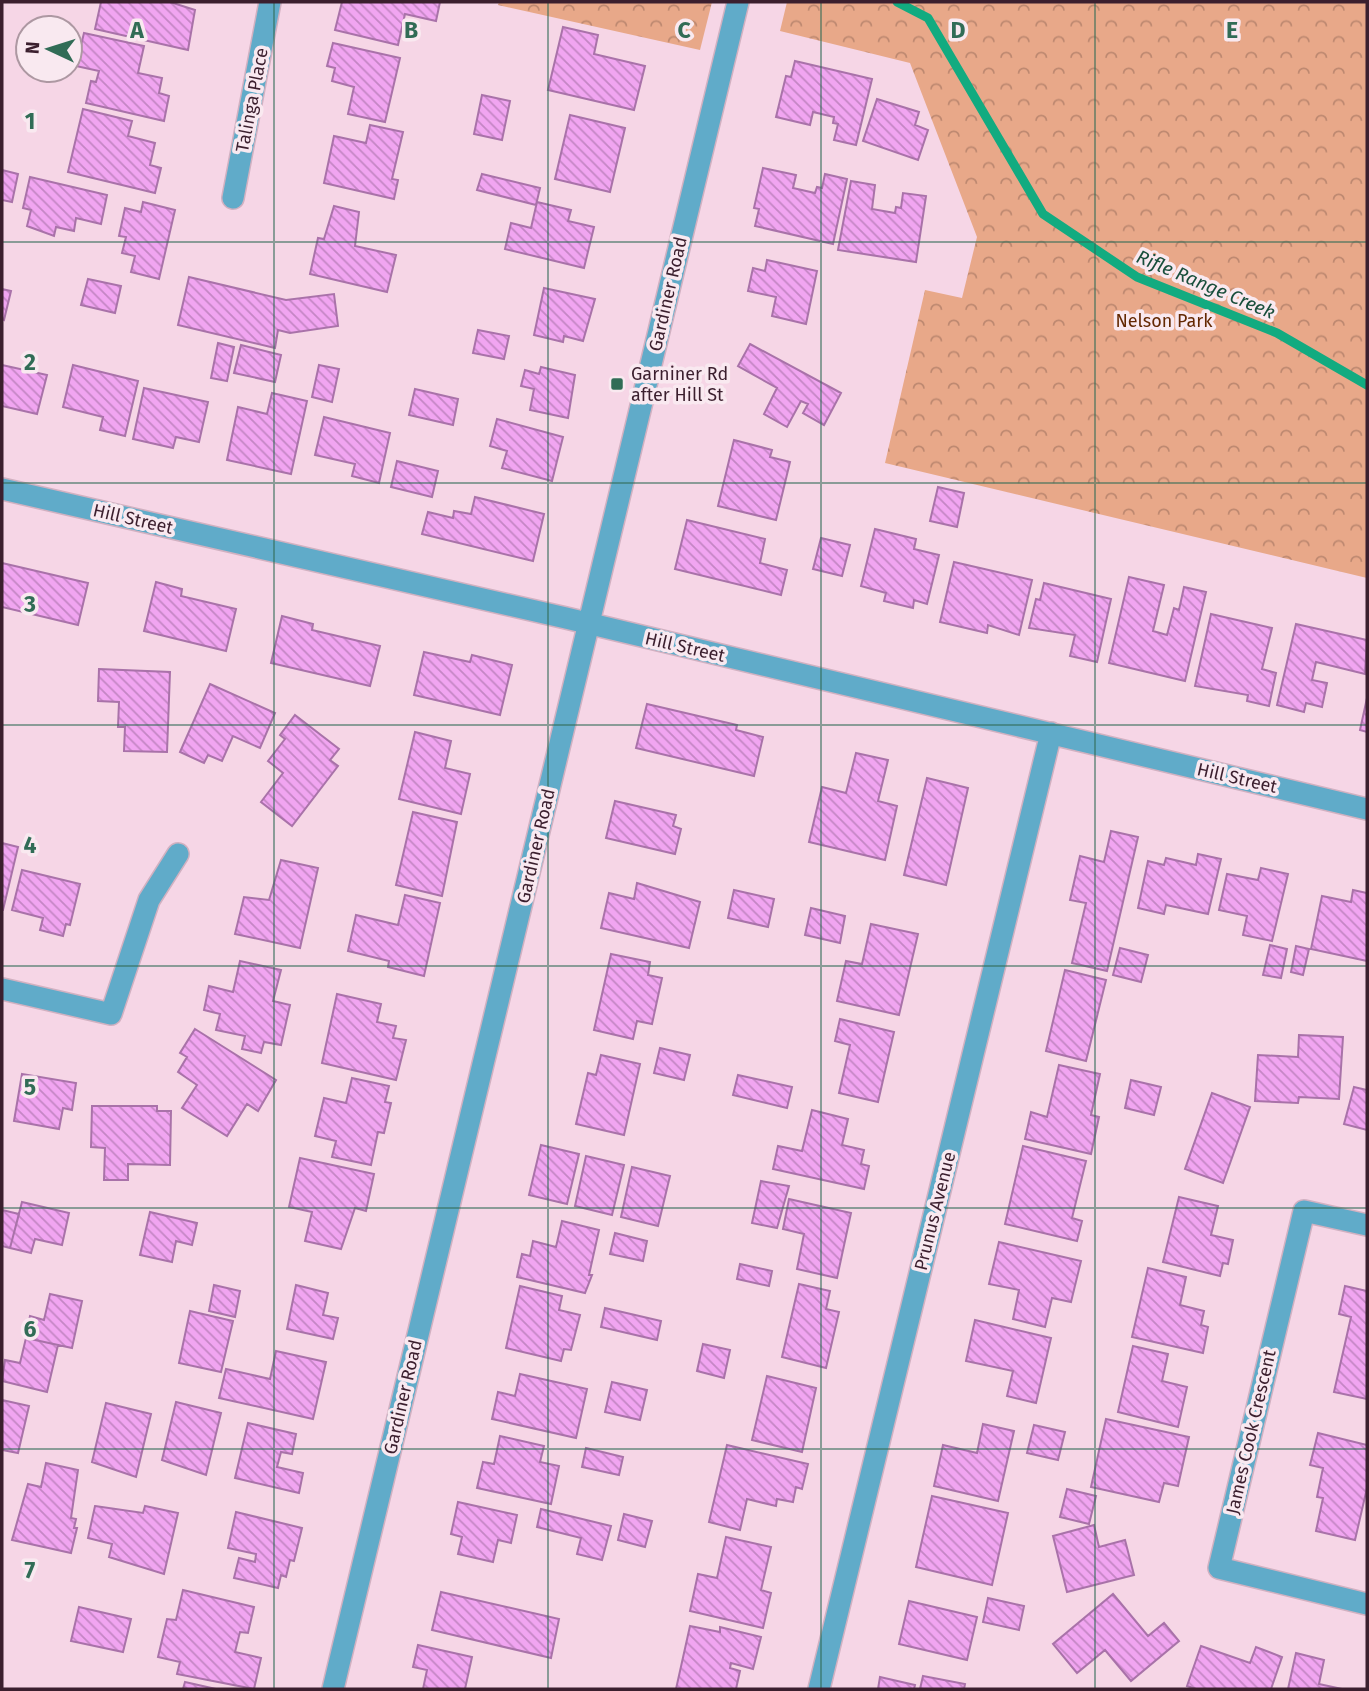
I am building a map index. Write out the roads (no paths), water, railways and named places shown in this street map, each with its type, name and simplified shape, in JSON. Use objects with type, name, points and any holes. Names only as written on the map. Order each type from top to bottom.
[{"type":"street","name":"Talinga Place","points":[[233,198],[270,2]]},
{"type":"street","name":"Gardiner Road","points":[[333,1689],[738,2]]},
{"type":"street","name":"Hill Street","points":[[2,489],[589,624],[1367,809]]},
{"type":"street","name":"Prunus Avenue","points":[[819,1689],[1051,733]]},
{"type":"street","points":[[2,989],[111,1014],[149,900],[178,854]]},
{"type":"street","name":"James Cook Crescent","points":[[1367,1225],[1304,1211],[1219,1568],[1367,1604]]},
{"type":"waterway","name":"Rifle Range Creek","points":[[897,2],[928,18],[1043,214],[1137,277],[1277,333],[1367,385]]},
{"type":"place","name":"Garniner Rd after Hill St","points":[[617,384]]},
{"type":"park label","name":"Nelson Park","points":[[1164,321]]}]
